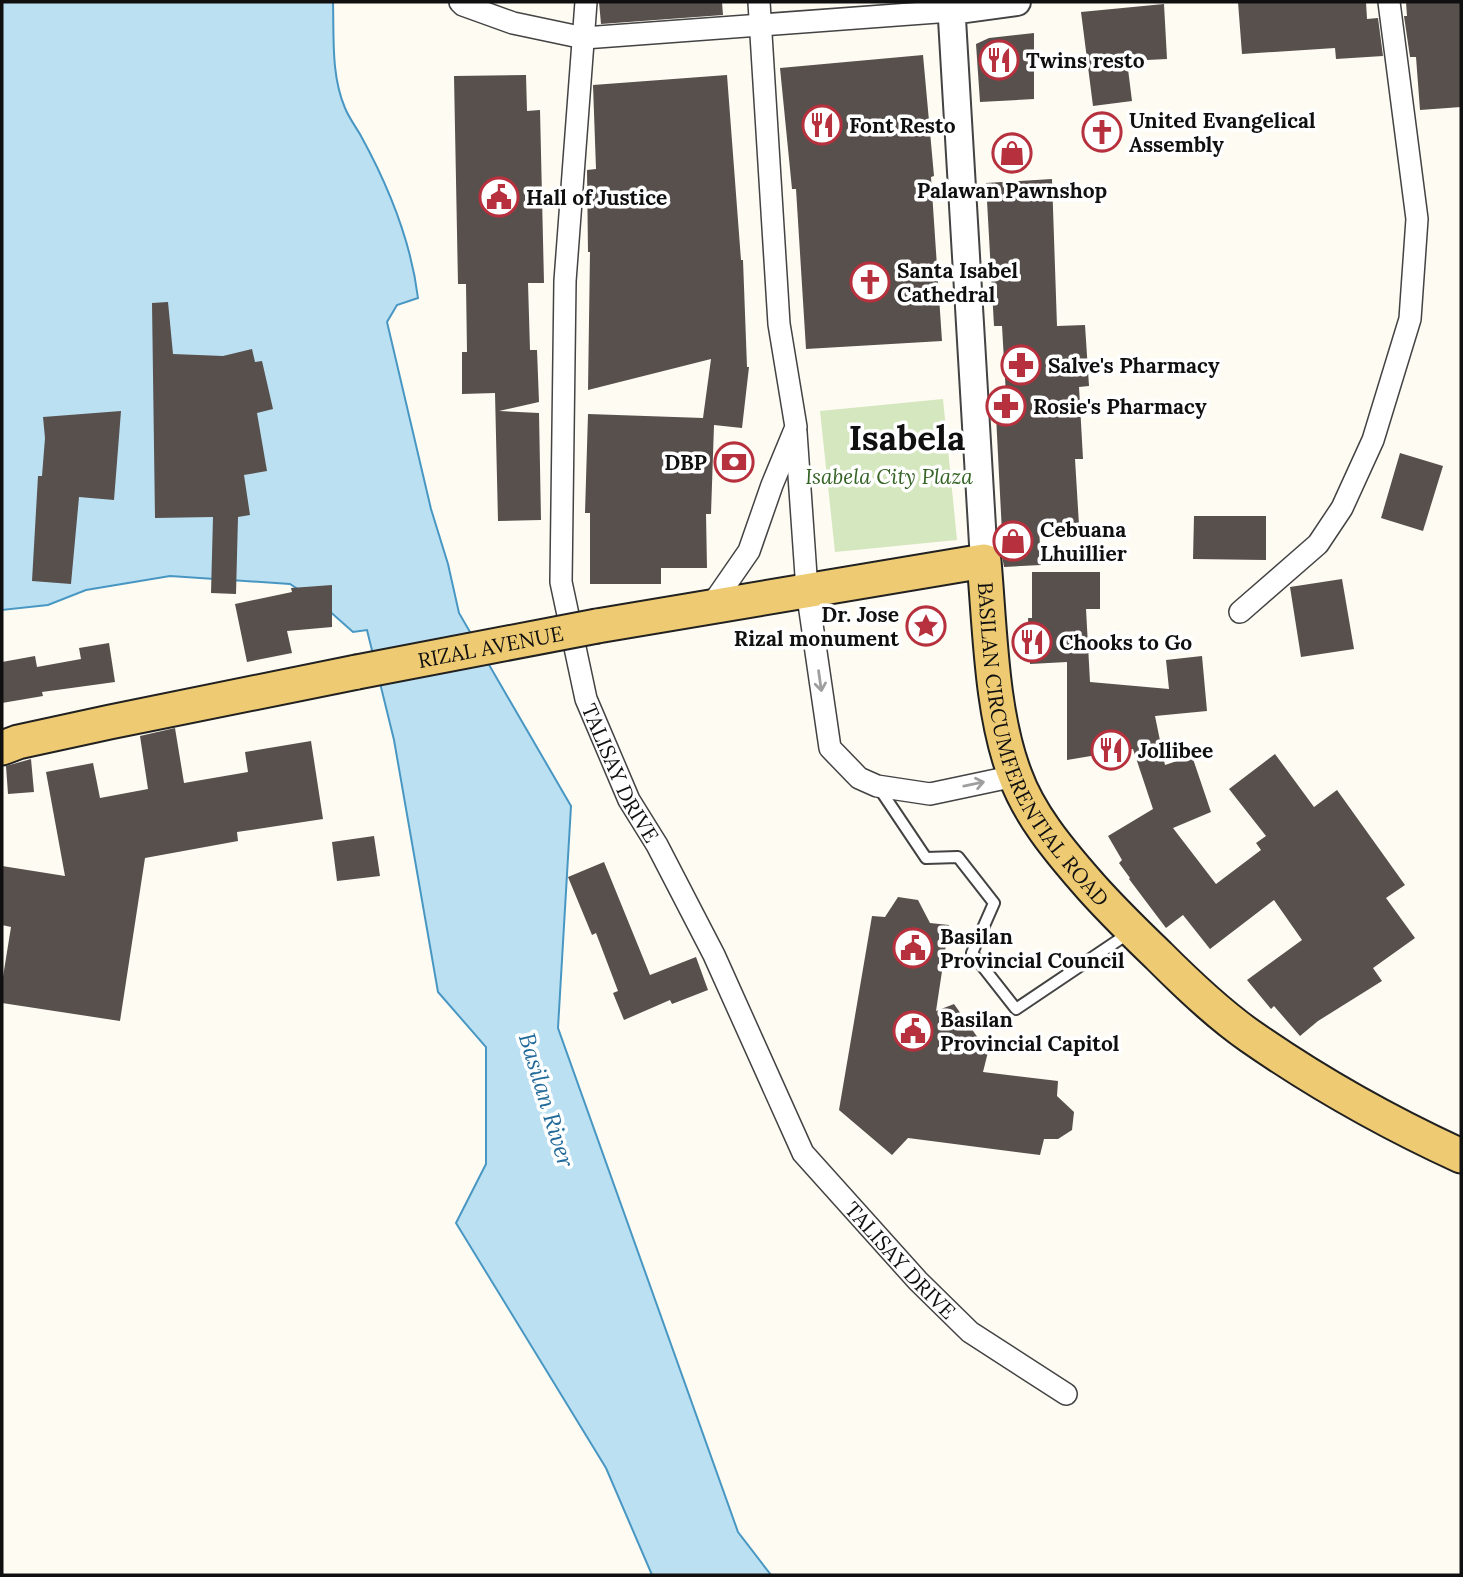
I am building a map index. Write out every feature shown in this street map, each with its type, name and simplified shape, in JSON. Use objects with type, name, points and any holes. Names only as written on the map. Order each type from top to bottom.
[{"type":"main road","name":"RIZAL AVENUE","points":[[2,748],[97,724],[597,626],[984,561]]},
{"type":"main road","name":"BASILAN CIRCUMFERENTIAL ROAD","points":[[984,561],[998,702],[1015,776],[1033,811],[1064,856],[1103,902],[1194,991],[1249,1035],[1334,1089],[1461,1156]]},
{"type":"street","points":[[460,2],[513,23],[584,38],[1017,2]]},
{"type":"street","name":"TALISAY DRIVE","points":[[586,2],[565,281],[561,582],[586,699],[629,800],[657,845],[714,955],[803,1153],[918,1281],[970,1332],[1066,1394]]},
{"type":"street","points":[[759,2],[779,324],[796,427],[807,590],[830,748],[859,778],[877,786],[930,793],[1015,776]]},
{"type":"street","points":[[1240,612],[1318,544],[1342,508],[1373,440],[1410,319],[1417,219],[1389,2]]},
{"type":"street","points":[[951,6],[984,561]]},
{"type":"street","points":[[711,606],[749,551],[796,427]]},
{"type":"lane","points":[[877,786],[926,858],[958,858],[994,903],[972,953],[1016,1009],[1132,930]]},
{"type":"green space","name":"Isabela City Plaza","points":[[943,399],[957,540],[835,552],[820,411]]},
{"type":"water","name":"Basilan River","points":[[2,2],[333,2],[337,82],[347,112],[389,195],[404,235],[415,277],[418,298],[397,305],[387,322],[431,509],[448,564],[459,613],[571,806],[558,1028],[738,1532],[771,1575],[652,1575],[606,1468],[456,1223],[486,1164],[486,1047],[438,992],[394,740],[367,630],[353,632],[326,608],[290,584],[170,576],[86,590],[48,605],[2,610]]},
{"type":"building","points":[[599,2],[722,2],[723,15],[601,24]]},
{"type":"building","points":[[1238,2],[1366,2],[1367,19],[1378,18],[1383,56],[1336,59],[1335,48],[1242,54]]},
{"type":"building","points":[[1406,2],[1461,2],[1461,107],[1420,110],[1416,57],[1410,57],[1404,16],[1407,16]]},
{"type":"building","points":[[1164,4],[1167,59],[1127,61],[1132,101],[1093,106],[1081,12]]},
{"type":"building","points":[[1034,33],[1034,99],[980,102],[976,44],[989,38]]},
{"type":"building","points":[[923,55],[934,176],[931,177],[942,341],[806,349],[796,189],[792,189],[780,68]]},
{"type":"building","points":[[526,75],[527,111],[540,110],[544,283],[528,283],[530,350],[537,350],[539,402],[499,411],[539,413],[541,520],[498,521],[495,393],[462,394],[462,352],[467,352],[466,284],[458,284],[454,76]]},
{"type":"building","points":[[727,75],[749,367],[742,428],[714,425],[711,514],[706,514],[707,568],[661,568],[661,584],[590,584],[590,513],[585,513],[588,414],[703,418],[711,359],[588,390],[590,252],[587,170],[596,169],[593,85]]},
{"type":"building","points":[[1052,179],[1057,326],[1085,325],[1089,386],[1079,387],[1083,459],[1075,459],[1079,525],[1039,527],[1041,565],[1004,567],[998,533],[1002,533],[995,396],[1006,395],[1002,326],[994,326],[986,183]]},
{"type":"building","points":[[168,302],[173,354],[223,356],[252,349],[255,362],[262,361],[273,409],[257,413],[267,471],[244,475],[250,515],[238,517],[236,594],[211,593],[213,517],[155,518],[152,303]]},
{"type":"building","points":[[121,411],[114,500],[79,497],[71,584],[32,581],[38,476],[42,476],[45,438],[43,417]]},
{"type":"building","points":[[1400,453],[1443,466],[1423,531],[1381,518]]},
{"type":"building","points":[[1194,516],[1266,516],[1266,560],[1193,559]]},
{"type":"building","points":[[1032,572],[1100,572],[1100,609],[1086,609],[1090,682],[1169,689],[1166,660],[1202,656],[1207,711],[1155,716],[1165,765],[1192,756],[1211,812],[1173,828],[1216,884],[1261,850],[1256,843],[1266,836],[1229,789],[1275,754],[1314,807],[1337,790],[1405,885],[1386,898],[1415,938],[1373,968],[1382,981],[1318,1021],[1300,1036],[1274,1006],[1271,1009],[1247,980],[1302,940],[1274,900],[1210,949],[1183,915],[1166,928],[1129,879],[1108,836],[1153,809],[1133,749],[1067,760],[1067,662],[1030,664],[1028,618],[1032,618]]},
{"type":"building","points":[[1342,579],[1354,649],[1301,657],[1290,587]]},
{"type":"building","points":[[332,585],[332,627],[287,631],[292,653],[247,662],[235,604],[292,592],[291,588]]},
{"type":"building","points":[[109,643],[115,682],[42,692],[43,696],[2,703],[2,662],[35,656],[37,667],[81,659],[79,648]]},
{"type":"building","points":[[175,728],[184,783],[248,772],[245,752],[311,741],[323,819],[237,832],[238,841],[145,858],[120,1021],[2,1003],[2,983],[11,927],[2,925],[2,866],[65,876],[46,772],[93,763],[100,798],[148,789],[140,736]]},
{"type":"building","points":[[31,759],[34,792],[8,794],[6,766]]},
{"type":"building","points":[[374,836],[380,876],[337,881],[332,842]]},
{"type":"building","points":[[604,862],[650,975],[696,957],[708,990],[672,1004],[670,1000],[624,1020],[613,993],[618,991],[596,933],[592,935],[568,877]]},
{"type":"building","name":"Basilan Provincial Capitol","points":[[898,897],[918,900],[930,923],[949,925],[936,1011],[954,1004],[988,1052],[983,1072],[1058,1081],[1057,1096],[1074,1112],[1072,1130],[1058,1139],[1044,1139],[1040,1155],[908,1138],[892,1155],[839,1110],[872,916],[885,917]]},
{"type":"place","name":"Twins resto","points":[[999,60]]},
{"type":"place","name":"Font Resto","points":[[822,125]]},
{"type":"place","name":"United Evangelical Assembly","points":[[1102,132]]},
{"type":"place","name":"Palawan Pawnshop","points":[[1012,153]]},
{"type":"place","name":"Hall of Justice","points":[[499,197]]},
{"type":"place","name":"Santa Isabel Cathedral","points":[[870,282]]},
{"type":"place","name":"Salve's Pharmacy","points":[[1021,365]]},
{"type":"place","name":"Rosie's Pharmacy","points":[[1006,406]]},
{"type":"place","name":"DBP","points":[[734,462]]},
{"type":"place","name":"Cebuana Lhuillier","points":[[1013,541]]},
{"type":"place","name":"Dr. Jose Rizal monument","points":[[926,626]]},
{"type":"place","name":"Chooks to Go","points":[[1032,642]]},
{"type":"place","name":"Jollibee","points":[[1111,750]]},
{"type":"place","name":"Basilan Provincial Council","points":[[913,948]]},
{"type":"place","name":"Basilan Provincial Capitol","points":[[913,1031]]},
{"type":"district","name":"Isabela","points":[[907,437]]}]
